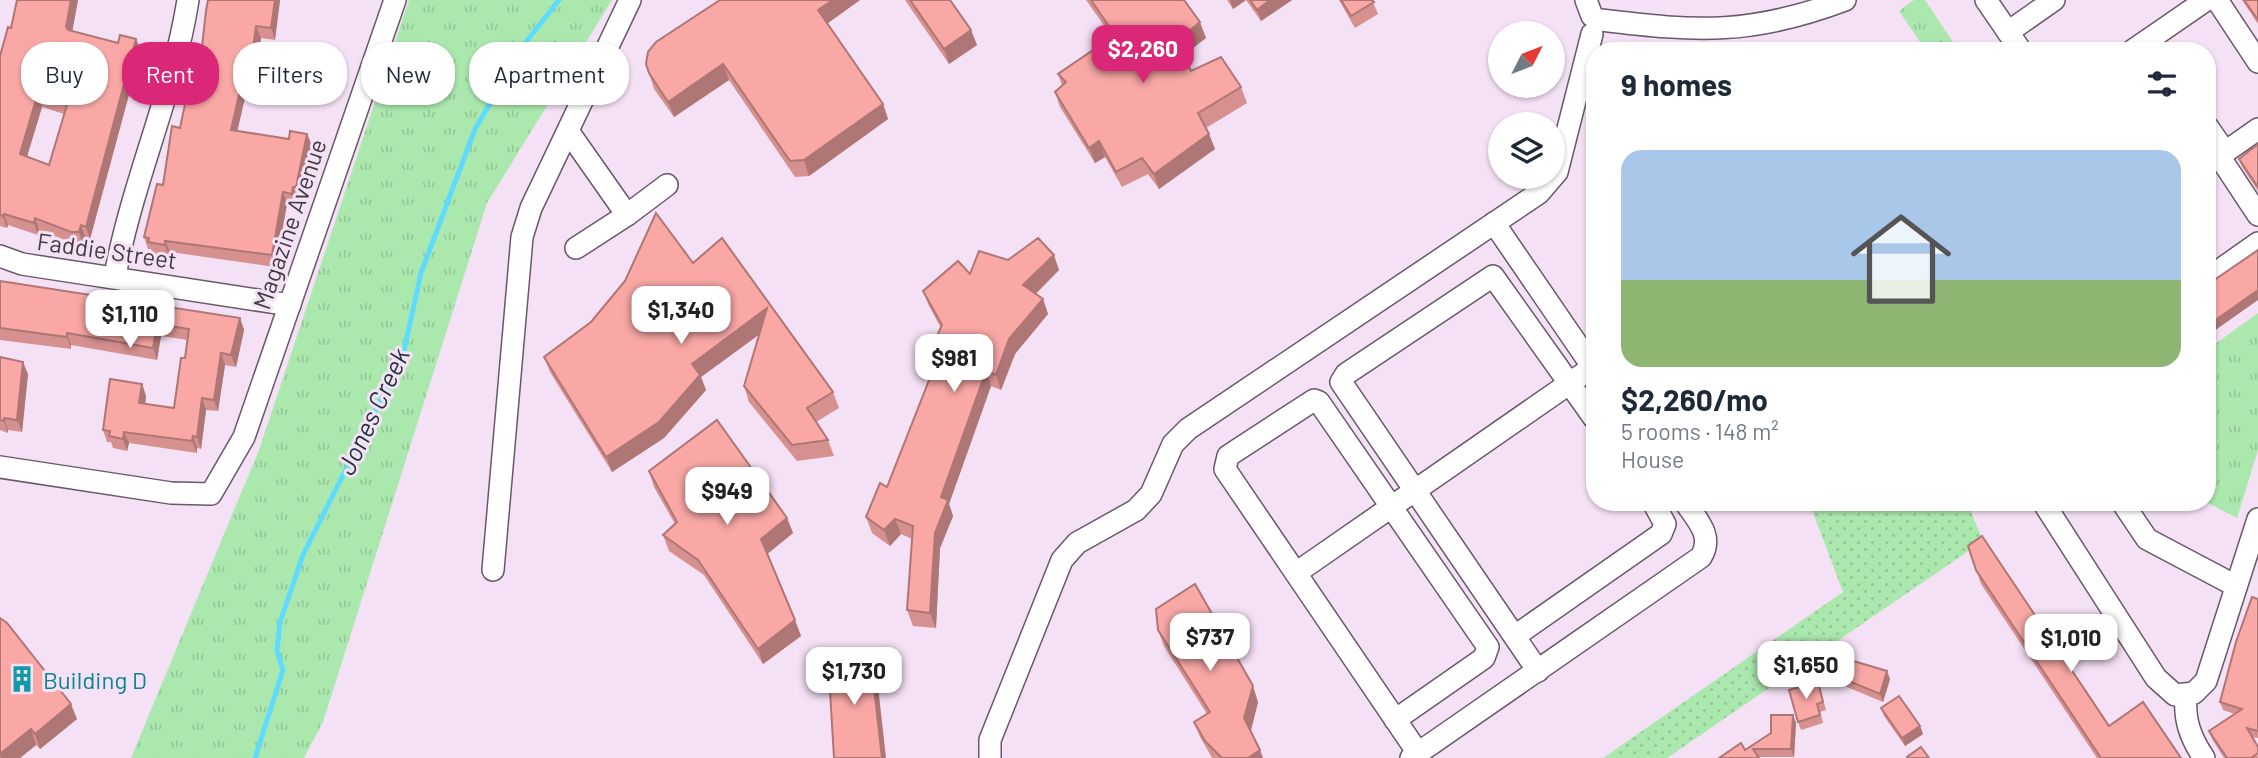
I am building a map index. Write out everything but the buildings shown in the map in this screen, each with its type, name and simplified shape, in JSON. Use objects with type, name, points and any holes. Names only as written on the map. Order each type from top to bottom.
[{"type":"street","points":[[115,276],[130,204],[166,102],[188,0]]},
{"type":"street","name":"Magazine Avenue","points":[[0,467],[171,493],[211,494],[231,465],[244,437],[396,0]]},
{"type":"street","points":[[493,570],[522,237],[531,208],[630,0]]},
{"type":"street","points":[[1590,42],[1595,20],[1686,30],[1748,27],[1783,22],[1844,0]]},
{"type":"street","points":[[1986,0],[2015,42]]},
{"type":"street","points":[[2008,32],[2054,0]]},
{"type":"street","points":[[2217,0],[2258,62]]},
{"type":"street","points":[[2151,42],[2193,4]]},
{"type":"street","points":[[990,758],[990,740],[1062,560],[1077,543],[1136,510],[1151,495],[1173,444],[1188,429],[1539,193],[1557,172],[1586,56]]},
{"type":"street","points":[[2258,129],[2217,158],[2258,215]]},
{"type":"street","points":[[568,131],[627,215]]},
{"type":"street","points":[[576,248],[667,185]]},
{"type":"street","points":[[1494,223],[1586,356]]},
{"type":"street","points":[[2216,273],[2258,243]]},
{"type":"street","name":"Faddie Street","points":[[0,256],[22,264],[115,276],[290,305]]},
{"type":"street","points":[[1538,671],[1342,387],[1343,377],[1493,276],[1586,406]]},
{"type":"street","points":[[1296,573],[1586,373]]},
{"type":"street","points":[[1395,720],[1484,658],[1488,651],[1319,402],[1314,400],[1228,456],[1224,469],[1395,720],[1414,755],[1702,557],[1707,537],[1691,511]]},
{"type":"street","points":[[1515,636],[1661,534],[1665,524],[1658,511]]},
{"type":"street","points":[[2049,511],[2156,678],[2175,695],[2186,695],[2201,689],[2206,681],[2258,519]]},
{"type":"street","points":[[2128,511],[2147,539],[2236,586]]},
{"type":"street","points":[[2186,695],[2185,717],[2193,742],[2204,758]]},
{"type":"green space","points":[[409,0],[612,0],[586,42],[469,42],[469,105],[547,105],[487,203],[323,722],[304,758],[131,758],[259,450],[374,105],[455,105],[455,42],[395,42]]},
{"type":"green space","points":[[1914,0],[1925,0],[1953,42],[1920,42],[1899,11]]},
{"type":"green space","points":[[2258,313],[2258,450],[2237,518],[2216,507],[2216,343]]},
{"type":"green space","points":[[1812,511],[1971,511],[1983,541],[1667,758],[1603,758],[1843,592]]},
{"type":"waterway","name":"Jones Creek","points":[[255,758],[283,670],[277,650],[280,622],[303,555],[403,355],[421,273],[475,129],[526,42],[559,0]]},
{"type":"place","name":"Building D","points":[[22,679]]}]
